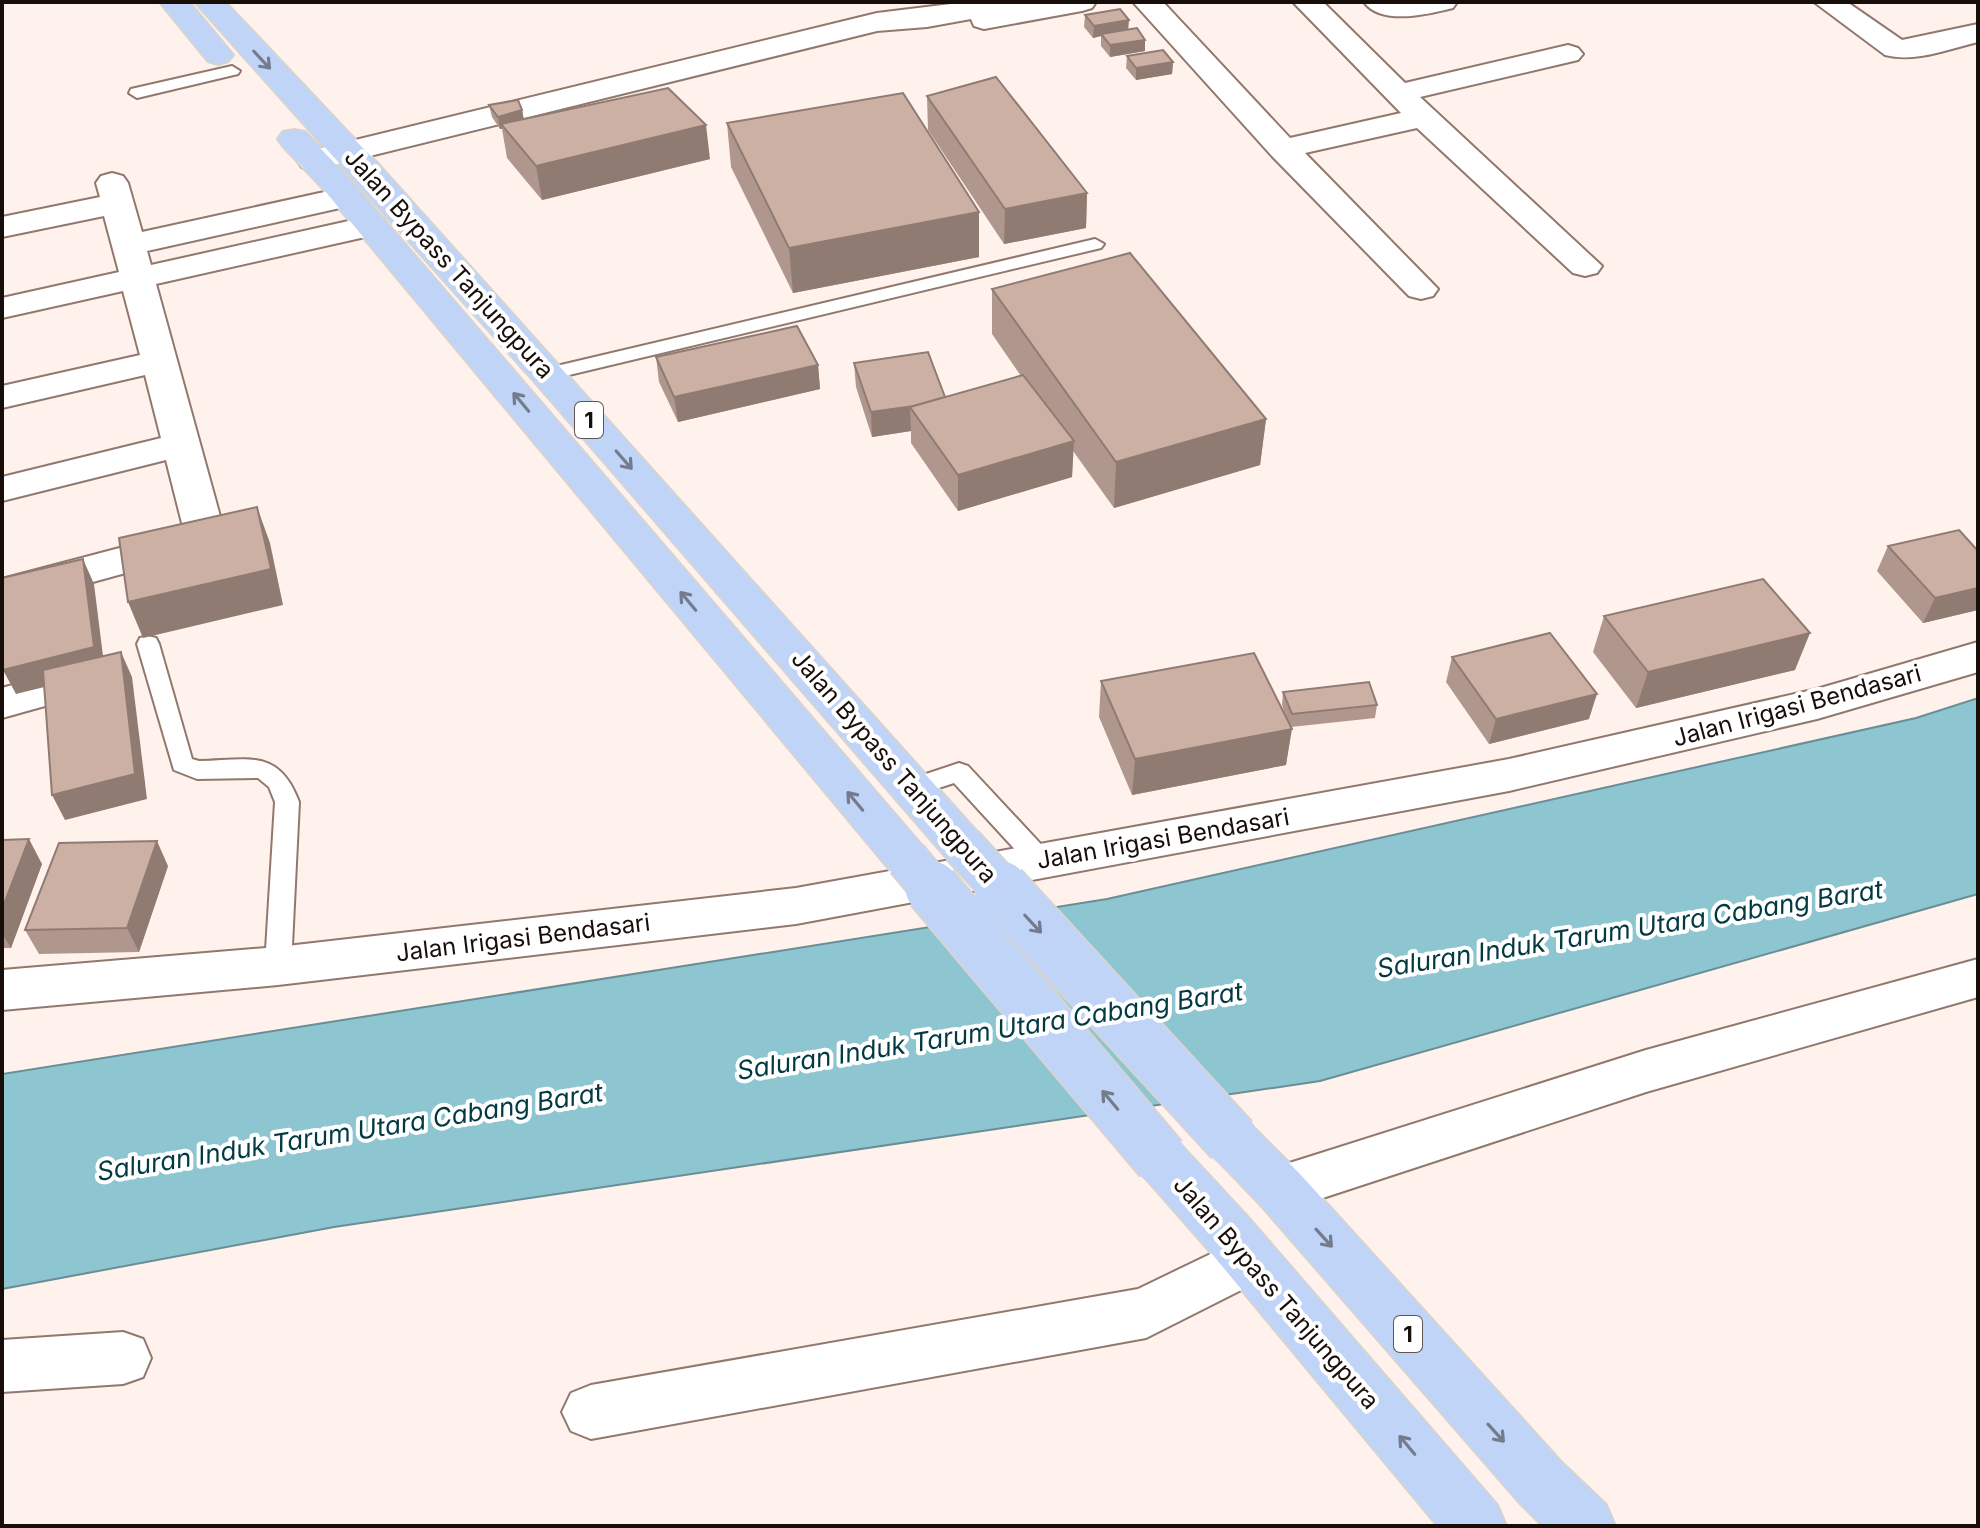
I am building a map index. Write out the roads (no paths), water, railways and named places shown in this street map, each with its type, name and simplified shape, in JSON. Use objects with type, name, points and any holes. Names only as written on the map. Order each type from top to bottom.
[{"type":"highway","name":"Jalan Bypass Tanjungpura","points":[[174,2],[232,71],[341,171],[548,374],[962,845],[1280,1189],[1541,1483],[1585,1526]]},
{"type":"highway","name":"Jalan Bypass Tanjungpura","points":[[209,2],[341,171],[371,226],[1476,1526]]},
{"type":"street","points":[[2,308],[133,261],[341,171],[427,151],[926,16],[1014,2]]},
{"type":"street","points":[[926,16],[1082,2]]},
{"type":"street","points":[[1147,2],[1283,149],[1421,289]]},
{"type":"street","points":[[1307,2],[1423,117],[1585,266]]},
{"type":"street","points":[[1386,5],[1443,2]]},
{"type":"street","points":[[1828,2],[1895,49],[1913,49],[1978,33]]},
{"type":"street","points":[[1400,93],[1568,54]]},
{"type":"street","points":[[1283,149],[1423,117]]},
{"type":"street","points":[[2,227],[115,193],[206,538],[2,593]]},
{"type":"street","points":[[133,261],[371,226]]},
{"type":"street","points":[[2,397],[159,361]]},
{"type":"street","points":[[2,489],[182,444]]},
{"type":"street","name":"Jalan Irigasi Bendasari","points":[[2,990],[278,966],[796,906],[1583,759],[1817,704],[1978,657]]},
{"type":"street","points":[[1280,1189],[1646,1071],[1978,978]]},
{"type":"street","points":[[591,1412],[1146,1313],[1250,1259]]},
{"type":"street","points":[[2,1366],[123,1358]]},
{"type":"lane","points":[[137,93],[232,71]]},
{"type":"lane","points":[[548,374],[1095,244]]},
{"type":"lane","points":[[148,644],[182,764],[197,770],[259,769],[267,771],[280,783],[287,802],[278,966]]},
{"type":"lane","points":[[911,788],[959,772],[1041,861]]},
{"type":"water","name":"Saluran Induk Tarum Utara Cabang Barat","points":[[1978,698],[1978,894],[1320,1081],[334,1227],[2,1289],[2,1074],[1107,899],[1916,718]]}]
